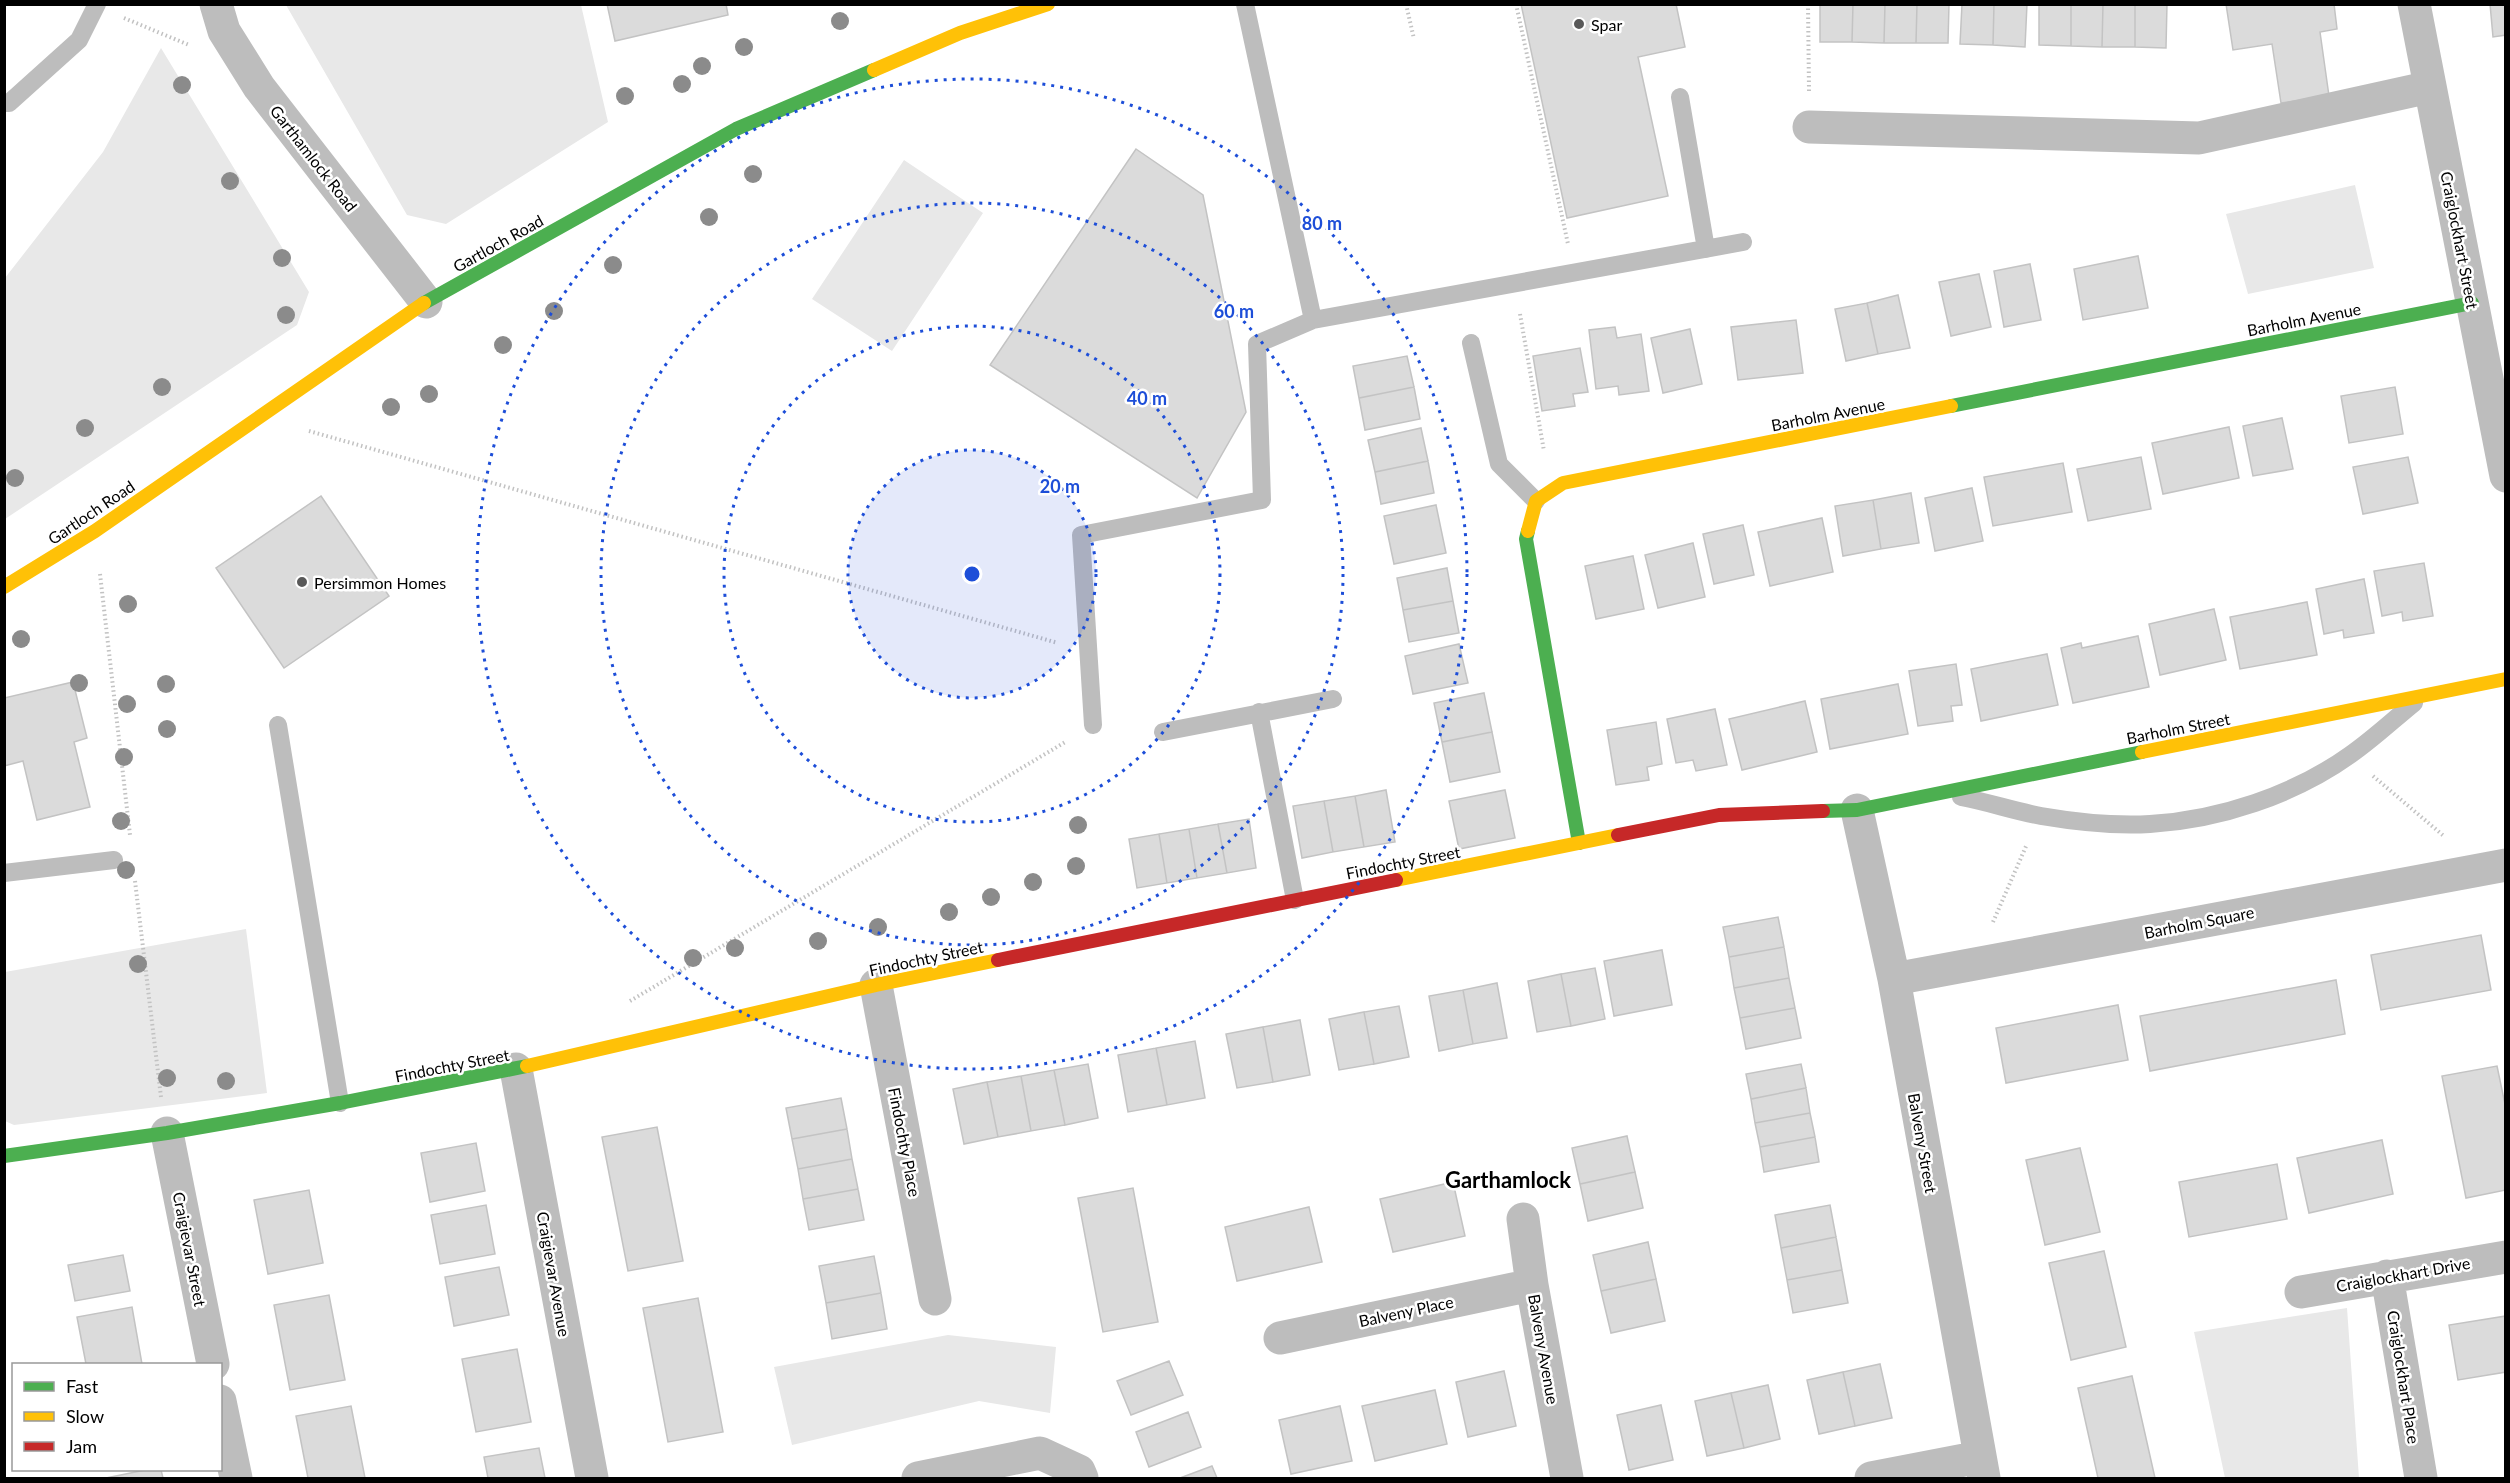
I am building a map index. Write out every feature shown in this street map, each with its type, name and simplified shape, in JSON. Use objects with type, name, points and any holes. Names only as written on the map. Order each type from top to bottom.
[{"type":"street","name":"Gartloch Road","points":[[4,587],[95,531],[426,303],[736,129],[960,33],[1048,4]]},
{"type":"street","name":"Craiglockhart Street","points":[[2414,4],[2505,476]]},
{"type":"street","name":"Garthamlock Road","points":[[220,18],[259,87],[426,303]]},
{"type":"street","points":[[1809,127],[2199,138],[2430,87]]},
{"type":"street","name":"Barholm Avenue","points":[[1536,501],[1563,483],[2472,303]]},
{"type":"street","points":[[1536,501],[1526,539],[1579,843]]},
{"type":"street","name":"Barholm Street","points":[[1857,810],[2505,679]]},
{"type":"street","name":"Findochty Street","points":[[4,1155],[167,1133],[516,1069],[876,985],[1719,815],[1857,810]]},
{"type":"street","name":"Balveny Street","points":[[1857,810],[1894,979],[1982,1468]]},
{"type":"street","name":"Barholm Square","points":[[1894,979],[2494,867]]},
{"type":"street","name":"Findochty Place","points":[[876,985],[935,1299]]},
{"type":"street","name":"Craigievar Avenue","points":[[516,1069],[592,1479]]},
{"type":"street","name":"Craigievar Street","points":[[167,1133],[213,1363]]},
{"type":"street","name":"Balveny Avenue","points":[[1523,1219],[1532,1285],[1568,1479]]},
{"type":"street","name":"Craiglockhart Drive","points":[[2301,1292],[2505,1257]]},
{"type":"street","name":"Craiglockhart Place","points":[[2387,1276],[2421,1479]]},
{"type":"street","name":"Balveny Place","points":[[1280,1338],[1532,1285]]},
{"type":"street","points":[[222,1411],[236,1479]]},
{"type":"street","points":[[918,1479],[1040,1454],[1079,1471],[1082,1479]]},
{"type":"street","points":[[1871,1479],[1982,1468]]},
{"type":"lane","points":[[1245,4],[1314,320]]},
{"type":"lane","points":[[4,103],[9,103],[79,40],[97,6]]},
{"type":"lane","points":[[1680,97],[1706,249]]},
{"type":"lane","points":[[1093,725],[1082,535],[1262,500],[1257,344],[1314,320],[1743,242]]},
{"type":"lane","points":[[1471,343],[1499,464],[1536,501]]},
{"type":"lane","points":[[1938,793],[1986,801],[2039,816],[2094,823],[2150,824],[2204,816],[2257,802],[2304,781],[2350,755],[2422,696]]},
{"type":"lane","points":[[1164,732],[1333,699]]},
{"type":"lane","points":[[1259,712],[1295,900]]},
{"type":"lane","points":[[278,725],[340,1103]]},
{"type":"lane","points":[[4,873],[114,860]]},
{"type":"path","points":[[1406,4],[1414,39]]},
{"type":"path","points":[[1516,4],[1574,273]]},
{"type":"path","points":[[1808,4],[1809,127]]},
{"type":"path","points":[[97,6],[190,45],[220,18]]},
{"type":"path","points":[[1514,284],[1551,490]]},
{"type":"path","points":[[259,417],[1087,652]]},
{"type":"path","points":[[629,1002],[1093,725]]},
{"type":"path","points":[[2350,755],[2494,867]]},
{"type":"path","points":[[1975,963],[2039,816]]},
{"type":"shaded area","points":[[286,5],[581,5],[608,122],[446,224],[407,215]]},
{"type":"shaded area","points":[[161,48],[309,292],[297,325],[5,519],[5,278],[103,152]]},
{"type":"shaded area","points":[[904,160],[983,213],[892,351],[812,299]]},
{"type":"shaded area","points":[[2355,185],[2374,268],[2248,294],[2226,214]]},
{"type":"shaded area","points":[[246,929],[267,1093],[14,1125],[5,1121],[5,972]]},
{"type":"shaded area","points":[[2347,1308],[2359,1478],[2225,1478],[2194,1332]]},
{"type":"shaded area","points":[[948,1335],[1056,1347],[1050,1413],[979,1401],[792,1445],[774,1367]]},
{"type":"building","points":[[607,4],[726,4],[728,15],[615,41]]},
{"type":"building","points":[[1521,4],[1676,4],[1685,47],[1638,57],[1668,196],[1567,218]]},
{"type":"building","points":[[1820,4],[1853,4],[1852,42],[1820,42]]},
{"type":"building","points":[[1853,4],[1885,4],[1884,43],[1852,42]]},
{"type":"building","points":[[1885,4],[1917,4],[1916,43],[1884,43]]},
{"type":"building","points":[[1917,4],[1949,4],[1948,43],[1916,43]]},
{"type":"building","points":[[1962,4],[1994,4],[1993,45],[1960,44]]},
{"type":"building","points":[[1994,4],[2027,4],[2025,47],[1993,45]]},
{"type":"building","points":[[2039,4],[2071,4],[2071,46],[2039,45]]},
{"type":"building","points":[[2071,4],[2103,4],[2102,47],[2071,46]]},
{"type":"building","points":[[2103,4],[2135,4],[2135,47],[2102,47]]},
{"type":"building","points":[[2135,4],[2167,4],[2166,48],[2135,47]]},
{"type":"building","points":[[2226,4],[2334,4],[2337,29],[2320,32],[2329,96],[2281,103],[2272,44],[2233,50]]},
{"type":"building","points":[[2490,4],[2506,4],[2506,35],[2493,37]]},
{"type":"building","points":[[1136,149],[1203,195],[1246,412],[1197,498],[990,365]]},
{"type":"building","points":[[2138,256],[2148,308],[2083,320],[2074,269]]},
{"type":"building","points":[[2030,264],[2041,320],[2004,327],[1994,271]]},
{"type":"building","points":[[1979,274],[1991,327],[1951,336],[1939,282]]},
{"type":"building","points":[[1898,295],[1910,348],[1878,354],[1867,303]]},
{"type":"building","points":[[1867,303],[1878,354],[1846,361],[1835,309]]},
{"type":"building","points":[[1796,320],[1803,373],[1738,380],[1731,327]]},
{"type":"building","points":[[1615,327],[1617,338],[1641,334],[1649,391],[1619,395],[1618,386],[1596,389],[1589,330]]},
{"type":"building","points":[[1690,329],[1702,384],[1663,393],[1651,338]]},
{"type":"building","points":[[1580,348],[1588,392],[1573,394],[1575,406],[1542,411],[1533,356]]},
{"type":"building","points":[[1407,356],[1414,387],[1359,398],[1353,366]]},
{"type":"building","points":[[1414,387],[1420,419],[1365,430],[1359,398]]},
{"type":"building","points":[[2395,387],[2403,434],[2349,443],[2341,396]]},
{"type":"building","points":[[2282,418],[2293,469],[2253,476],[2243,426]]},
{"type":"building","points":[[2229,427],[2239,478],[2163,494],[2152,443]]},
{"type":"building","points":[[1421,428],[1428,461],[1375,472],[1368,440]]},
{"type":"building","points":[[2141,457],[2151,509],[2088,521],[2077,469]]},
{"type":"building","points":[[2408,457],[2418,503],[2363,514],[2353,467]]},
{"type":"building","points":[[1428,461],[1434,493],[1381,504],[1375,472]]},
{"type":"building","points":[[2063,463],[2072,512],[1993,526],[1984,477]]},
{"type":"building","points":[[1972,488],[1983,541],[1935,551],[1925,498]]},
{"type":"building","points":[[1911,493],[1919,543],[1881,549],[1873,500]]},
{"type":"building","name":"Persimmon Homes","points":[[321,496],[389,596],[284,668],[216,568]]},
{"type":"building","points":[[1873,500],[1881,549],[1843,556],[1835,506]]},
{"type":"building","points":[[1436,505],[1446,553],[1394,564],[1384,516]]},
{"type":"building","points":[[1822,518],[1833,572],[1770,586],[1758,532]]},
{"type":"building","points":[[1743,525],[1754,575],[1714,584],[1703,534]]},
{"type":"building","points":[[1693,543],[1705,597],[1658,608],[1645,555]]},
{"type":"building","points":[[1633,556],[1644,609],[1596,619],[1585,566]]},
{"type":"building","points":[[2424,563],[2433,616],[2403,621],[2402,612],[2382,616],[2374,571]]},
{"type":"building","points":[[1447,568],[1453,601],[1403,610],[1397,578]]},
{"type":"building","points":[[2364,579],[2374,633],[2344,638],[2343,630],[2324,634],[2316,589]]},
{"type":"building","points":[[1453,601],[1459,633],[1409,642],[1403,610]]},
{"type":"building","points":[[2307,602],[2317,655],[2240,669],[2230,617]]},
{"type":"building","points":[[2214,609],[2226,660],[2160,675],[2149,624]]},
{"type":"building","points":[[2138,636],[2149,687],[2073,703],[2061,648],[2081,643],[2082,648]]},
{"type":"building","points":[[1459,644],[1468,683],[1413,694],[1405,656]]},
{"type":"building","points":[[2047,654],[2058,705],[1981,721],[1971,669]]},
{"type":"building","points":[[1956,664],[1962,705],[1951,706],[1953,721],[1918,726],[1909,671]]},
{"type":"building","points":[[73,682],[87,738],[74,742],[90,807],[37,820],[23,761],[4,766],[4,698]]},
{"type":"building","points":[[1898,684],[1908,734],[1830,749],[1821,699]]},
{"type":"building","points":[[1484,693],[1492,732],[1442,742],[1434,703]]},
{"type":"building","points":[[1805,701],[1817,752],[1742,770],[1729,719]]},
{"type":"building","points":[[1715,709],[1727,765],[1696,771],[1693,760],[1676,763],[1667,719]]},
{"type":"building","points":[[1656,722],[1662,764],[1647,767],[1649,780],[1616,785],[1607,730]]},
{"type":"building","points":[[1492,732],[1500,772],[1450,782],[1442,742]]},
{"type":"building","points":[[1386,790],[1395,842],[1364,847],[1355,796]]},
{"type":"building","points":[[1505,790],[1515,838],[1459,849],[1449,801]]},
{"type":"building","points":[[1355,796],[1364,847],[1333,852],[1324,801]]},
{"type":"building","points":[[1324,801],[1333,852],[1302,858],[1293,806]]},
{"type":"building","points":[[1249,819],[1256,868],[1227,873],[1218,824]]},
{"type":"building","points":[[1218,824],[1227,873],[1197,878],[1189,829]]},
{"type":"building","points":[[1189,829],[1197,878],[1167,883],[1159,834]]},
{"type":"building","points":[[1159,834],[1167,883],[1137,888],[1129,839]]},
{"type":"building","points":[[1778,917],[1784,947],[1729,957],[1723,927]]},
{"type":"building","points":[[2481,935],[2491,990],[2381,1010],[2371,955]]},
{"type":"building","points":[[1784,947],[1789,978],[1734,988],[1729,957]]},
{"type":"building","points":[[1662,950],[1672,1005],[1614,1016],[1604,961]]},
{"type":"building","points":[[1595,968],[1605,1019],[1571,1026],[1561,974]]},
{"type":"building","points":[[1561,974],[1571,1026],[1537,1032],[1528,981]]},
{"type":"building","points":[[1789,978],[1795,1008],[1740,1018],[1734,988]]},
{"type":"building","points":[[2336,980],[2345,1034],[2150,1071],[2140,1016]]},
{"type":"building","points":[[1497,983],[1507,1038],[1473,1044],[1463,990]]},
{"type":"building","points":[[1463,990],[1473,1044],[1439,1051],[1429,996]]},
{"type":"building","points":[[2118,1005],[2128,1060],[2006,1083],[1996,1028]]},
{"type":"building","points":[[1399,1006],[1409,1057],[1374,1064],[1364,1012]]},
{"type":"building","points":[[1795,1008],[1801,1038],[1746,1049],[1740,1018]]},
{"type":"building","points":[[1364,1012],[1374,1064],[1339,1070],[1329,1019]]},
{"type":"building","points":[[1300,1020],[1310,1075],[1273,1082],[1263,1027]]},
{"type":"building","points":[[1263,1027],[1273,1082],[1237,1088],[1226,1034]]},
{"type":"building","points":[[1195,1041],[1205,1098],[1167,1105],[1156,1048]]},
{"type":"building","points":[[1156,1048],[1167,1105],[1128,1112],[1118,1055]]},
{"type":"building","points":[[1088,1064],[1098,1118],[1065,1125],[1054,1070]]},
{"type":"building","points":[[1801,1064],[1806,1088],[1751,1099],[1746,1074]]},
{"type":"building","points":[[2497,1066],[2506,1109],[2506,1190],[2466,1198],[2442,1076]]},
{"type":"building","points":[[1054,1070],[1065,1125],[1031,1131],[1021,1076]]},
{"type":"building","points":[[1021,1076],[1031,1131],[998,1137],[987,1082]]},
{"type":"building","points":[[987,1082],[998,1137],[964,1144],[953,1089]]},
{"type":"building","points":[[1806,1088],[1810,1113],[1755,1123],[1751,1099]]},
{"type":"building","points":[[841,1098],[847,1129],[792,1139],[786,1108]]},
{"type":"building","points":[[1810,1113],[1815,1137],[1760,1147],[1755,1123]]},
{"type":"building","points":[[657,1127],[683,1261],[628,1271],[602,1137]]},
{"type":"building","points":[[847,1129],[852,1159],[798,1169],[792,1139]]},
{"type":"building","points":[[1627,1136],[1635,1172],[1580,1184],[1572,1148]]},
{"type":"building","points":[[1815,1137],[1819,1162],[1764,1172],[1760,1147]]},
{"type":"building","points":[[2382,1140],[2393,1194],[2309,1213],[2297,1158]]},
{"type":"building","points":[[476,1143],[485,1191],[430,1202],[421,1153]]},
{"type":"building","points":[[2080,1148],[2100,1232],[2045,1245],[2026,1160]]},
{"type":"building","points":[[852,1159],[858,1189],[803,1199],[798,1169]]},
{"type":"building","points":[[2277,1164],[2287,1219],[2189,1237],[2179,1182]]},
{"type":"building","points":[[1635,1172],[1643,1208],[1588,1221],[1580,1184]]},
{"type":"building","points":[[1453,1182],[1465,1236],[1393,1252],[1380,1199]]},
{"type":"building","points":[[1133,1188],[1158,1322],[1103,1332],[1078,1198]]},
{"type":"building","points":[[858,1189],[864,1220],[809,1230],[803,1199]]},
{"type":"building","points":[[309,1190],[323,1263],[268,1274],[254,1200]]},
{"type":"building","points":[[486,1205],[495,1254],[440,1264],[431,1215]]},
{"type":"building","points":[[1830,1205],[1836,1237],[1781,1248],[1775,1215]]},
{"type":"building","points":[[1309,1207],[1322,1262],[1237,1281],[1225,1227]]},
{"type":"building","points":[[1836,1237],[1842,1270],[1787,1280],[1781,1248]]},
{"type":"building","points":[[1648,1242],[1656,1279],[1601,1291],[1593,1255]]},
{"type":"building","points":[[2104,1251],[2126,1347],[2071,1360],[2049,1263]]},
{"type":"building","points":[[123,1255],[130,1291],[75,1301],[68,1265]]},
{"type":"building","points":[[874,1256],[881,1293],[826,1303],[819,1266]]},
{"type":"building","points":[[499,1267],[509,1315],[454,1326],[445,1277]]},
{"type":"building","points":[[1842,1270],[1848,1303],[1793,1313],[1787,1280]]},
{"type":"building","points":[[1656,1279],[1665,1321],[1611,1333],[1601,1291]]},
{"type":"building","points":[[881,1293],[887,1329],[832,1339],[826,1303]]},
{"type":"building","points":[[329,1295],[345,1380],[290,1390],[274,1305]]},
{"type":"building","points":[[698,1298],[723,1432],[668,1442],[643,1308]]},
{"type":"building","points":[[132,1307],[142,1363],[86,1363],[77,1317]]},
{"type":"building","points":[[2506,1316],[2506,1372],[2458,1380],[2449,1325]]},
{"type":"building","points":[[517,1349],[531,1422],[476,1432],[462,1359]]},
{"type":"building","points":[[1169,1361],[1183,1395],[1131,1415],[1117,1381]]},
{"type":"building","points":[[1880,1364],[1892,1418],[1855,1426],[1843,1372]]},
{"type":"building","points":[[1504,1371],[1516,1426],[1468,1437],[1456,1382]]},
{"type":"building","points":[[1843,1372],[1855,1426],[1819,1434],[1807,1380]]},
{"type":"building","points":[[2132,1376],[2155,1478],[2098,1478],[2078,1388]]},
{"type":"building","points":[[1768,1385],[1780,1439],[1744,1448],[1731,1393]]},
{"type":"building","points":[[1435,1390],[1447,1444],[1375,1461],[1362,1406]]},
{"type":"building","points":[[1731,1393],[1744,1448],[1707,1456],[1695,1401]]},
{"type":"building","points":[[1661,1405],[1673,1460],[1629,1470],[1617,1415]]},
{"type":"building","points":[[351,1406],[365,1478],[308,1478],[296,1416]]},
{"type":"building","points":[[1340,1406],[1352,1461],[1291,1474],[1279,1420]]},
{"type":"building","points":[[1188,1412],[1201,1447],[1149,1467],[1136,1432]]},
{"type":"building","points":[[539,1448],[545,1478],[488,1478],[484,1457]]},
{"type":"building","points":[[1212,1466],[1217,1478],[1180,1478]]},
{"type":"building","points":[[140,1471],[161,1471],[163,1478],[106,1478]]},
{"type":"traffic: fast","points":[[424,303],[736,129],[874,70]]},
{"type":"traffic: fast","points":[[1951,406],[2472,303]]},
{"type":"traffic: fast","points":[[1528,531],[1526,539],[1579,843]]},
{"type":"traffic: fast","points":[[1823,811],[1857,810],[2142,752]]},
{"type":"traffic: fast","points":[[4,1156],[167,1133],[340,1103],[527,1066]]},
{"type":"traffic: slow","points":[[874,70],[960,33],[1048,4]]},
{"type":"traffic: slow","points":[[4,587],[95,531],[424,303]]},
{"type":"traffic: slow","points":[[1528,531],[1536,501],[1563,483],[1951,406]]},
{"type":"traffic: slow","points":[[2142,752],[2506,679]]},
{"type":"traffic: slow","points":[[1396,880],[1618,835]]},
{"type":"traffic: slow","points":[[527,1066],[876,985],[998,960]]},
{"type":"traffic: jam","points":[[1618,835],[1719,815],[1823,811]]},
{"type":"traffic: jam","points":[[998,960],[1396,880]]},
{"type":"place","name":"Spar","points":[[1579,24]]},
{"type":"place","name":"Persimmon Homes","points":[[302,582]]},
{"type":"district","name":"Garthamlock","points":[[1508,1179]]}]
